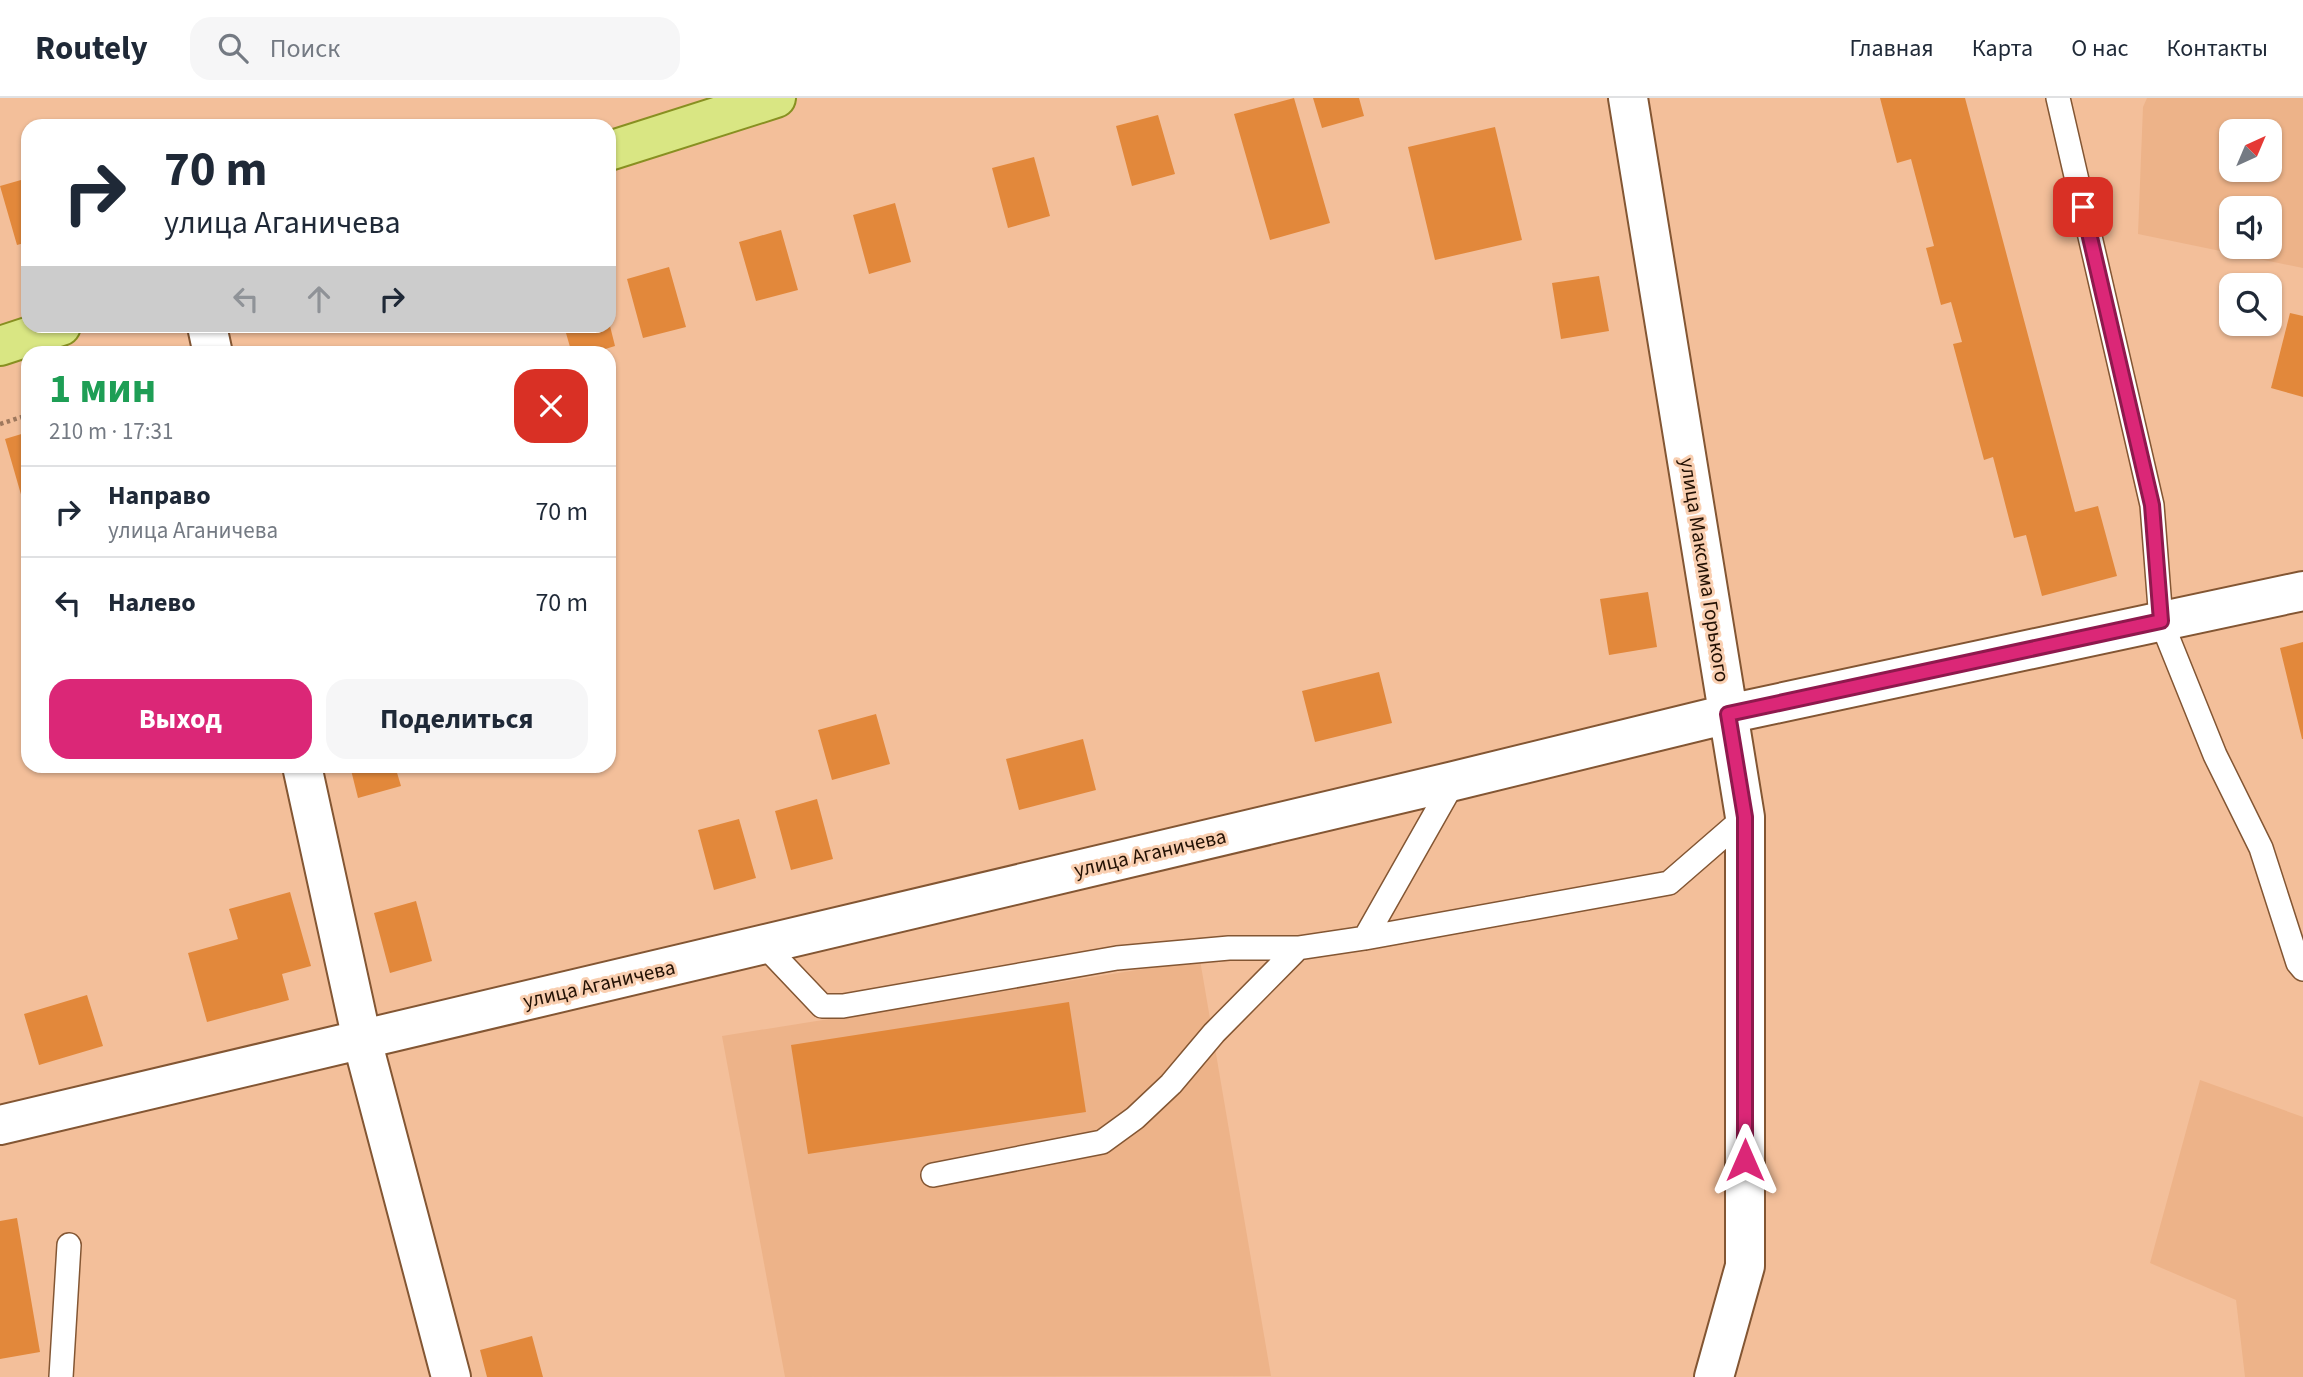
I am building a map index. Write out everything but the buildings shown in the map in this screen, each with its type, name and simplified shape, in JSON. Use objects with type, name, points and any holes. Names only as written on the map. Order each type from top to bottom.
[{"type":"main road","points":[[616,149],[776,98]]},
{"type":"main road","points":[[0,346],[40,333]]},
{"type":"street","name":"улица Максима Горького","points":[[1628,98],[1745,817],[1745,1266],[1714,1377]]},
{"type":"street","name":"улица Аганичева","points":[[0,1125],[1728,714],[2303,591]]},
{"type":"street","points":[[304,773],[362,1040],[451,1377]]},
{"type":"lane","points":[[2058,98],[2152,505],[2161,621],[2215,755],[2261,848],[2298,962],[2303,970]]},
{"type":"lane","points":[[1365,938],[1454,781]]},
{"type":"lane","points":[[764,945],[822,1006],[843,1006],[1117,958],[1229,948],[1298,948],[1669,883],[1745,817]]},
{"type":"lane","points":[[933,1175],[1102,1142],[1135,1118],[1171,1084],[1214,1033],[1298,948]]},
{"type":"lane","points":[[61,1377],[68,1245]]},
{"type":"path","points":[[0,424],[21,417]]},
{"type":"shaded area","points":[[2147,98],[2303,98],[2303,268],[2259,259],[2282,259],[2282,196],[2219,196],[2219,251],[2138,234],[2143,107]]},
{"type":"shaded area","points":[[1200,960],[1271,1376],[785,1377],[722,1036]]},
{"type":"shaded area","points":[[2200,1080],[2303,1117],[2303,1377],[2245,1377],[2236,1300],[2150,1263]]},
{"type":"route","points":[[1745,1160],[1745,817],[1728,714],[2161,621],[2152,505],[2083,207]]}]
